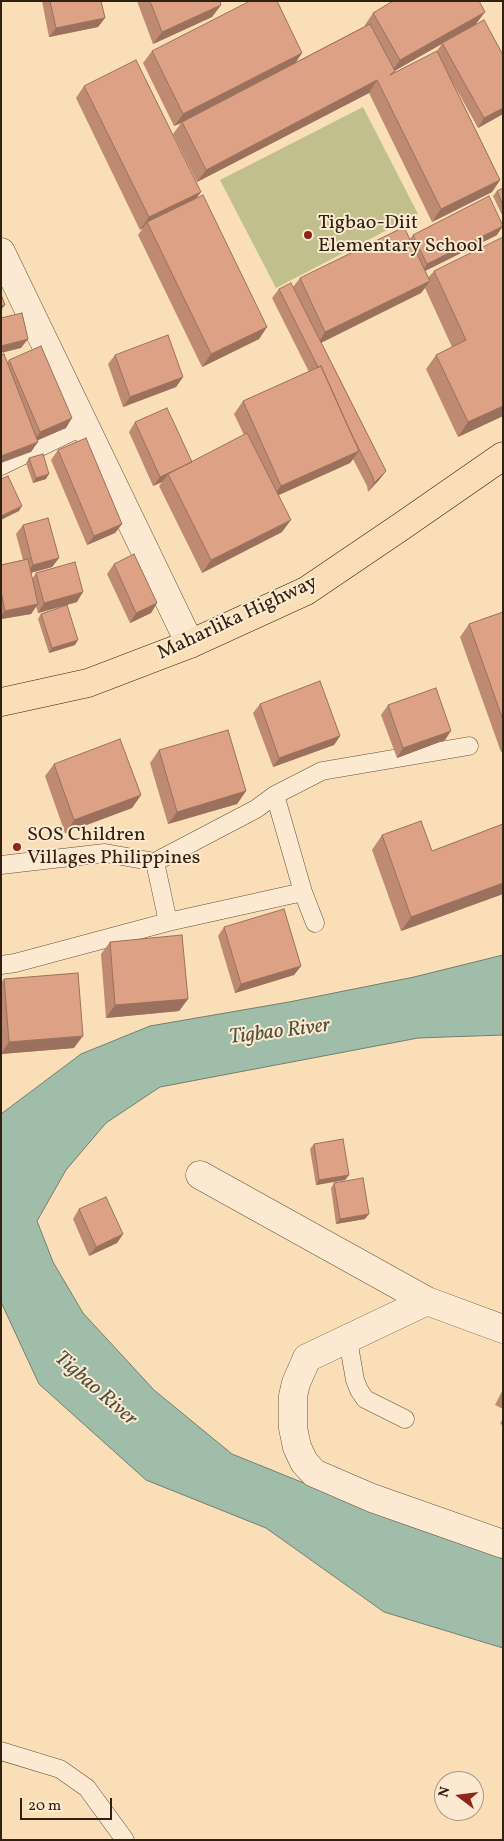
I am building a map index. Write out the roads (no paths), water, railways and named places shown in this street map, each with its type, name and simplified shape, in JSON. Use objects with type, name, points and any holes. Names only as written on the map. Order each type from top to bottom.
[{"type":"highway","name":"Maharlika Highway","points":[[1,702],[88,683],[190,644],[306,591],[503,456]]},
{"type":"street","points":[[1,252],[190,644]]},
{"type":"street","points":[[200,1174],[427,1302],[503,1329]]},
{"type":"street","points":[[427,1302],[307,1358],[296,1382],[293,1428],[297,1448],[304,1462],[314,1473],[372,1498],[503,1544]]},
{"type":"lane","points":[[1,466],[86,425]]},
{"type":"lane","points":[[1,865],[105,853],[155,862],[322,771],[469,746]]},
{"type":"lane","points":[[275,795],[314,923]]},
{"type":"lane","points":[[155,862],[168,922]]},
{"type":"lane","points":[[1,965],[16,963],[168,922],[303,892]]},
{"type":"lane","points":[[348,1340],[355,1380],[365,1399],[405,1419]]},
{"type":"lane","points":[[1,1751],[60,1769],[87,1788],[126,1840]]},
{"type":"water","name":"Tigbao River","points":[[503,955],[503,1035],[418,1038],[160,1087],[106,1123],[66,1170],[37,1221],[53,1262],[83,1313],[154,1390],[232,1454],[415,1528],[503,1558],[503,1648],[384,1612],[266,1528],[146,1480],[39,1384],[1,1302],[1,1114],[81,1054],[150,1026],[289,1002],[414,977]]},
{"type":"place","name":"Tigbao-Diit Elementary School","points":[[308,235]]},
{"type":"place","name":"SOS Children Villages Philippines","points":[[17,847]]}]
